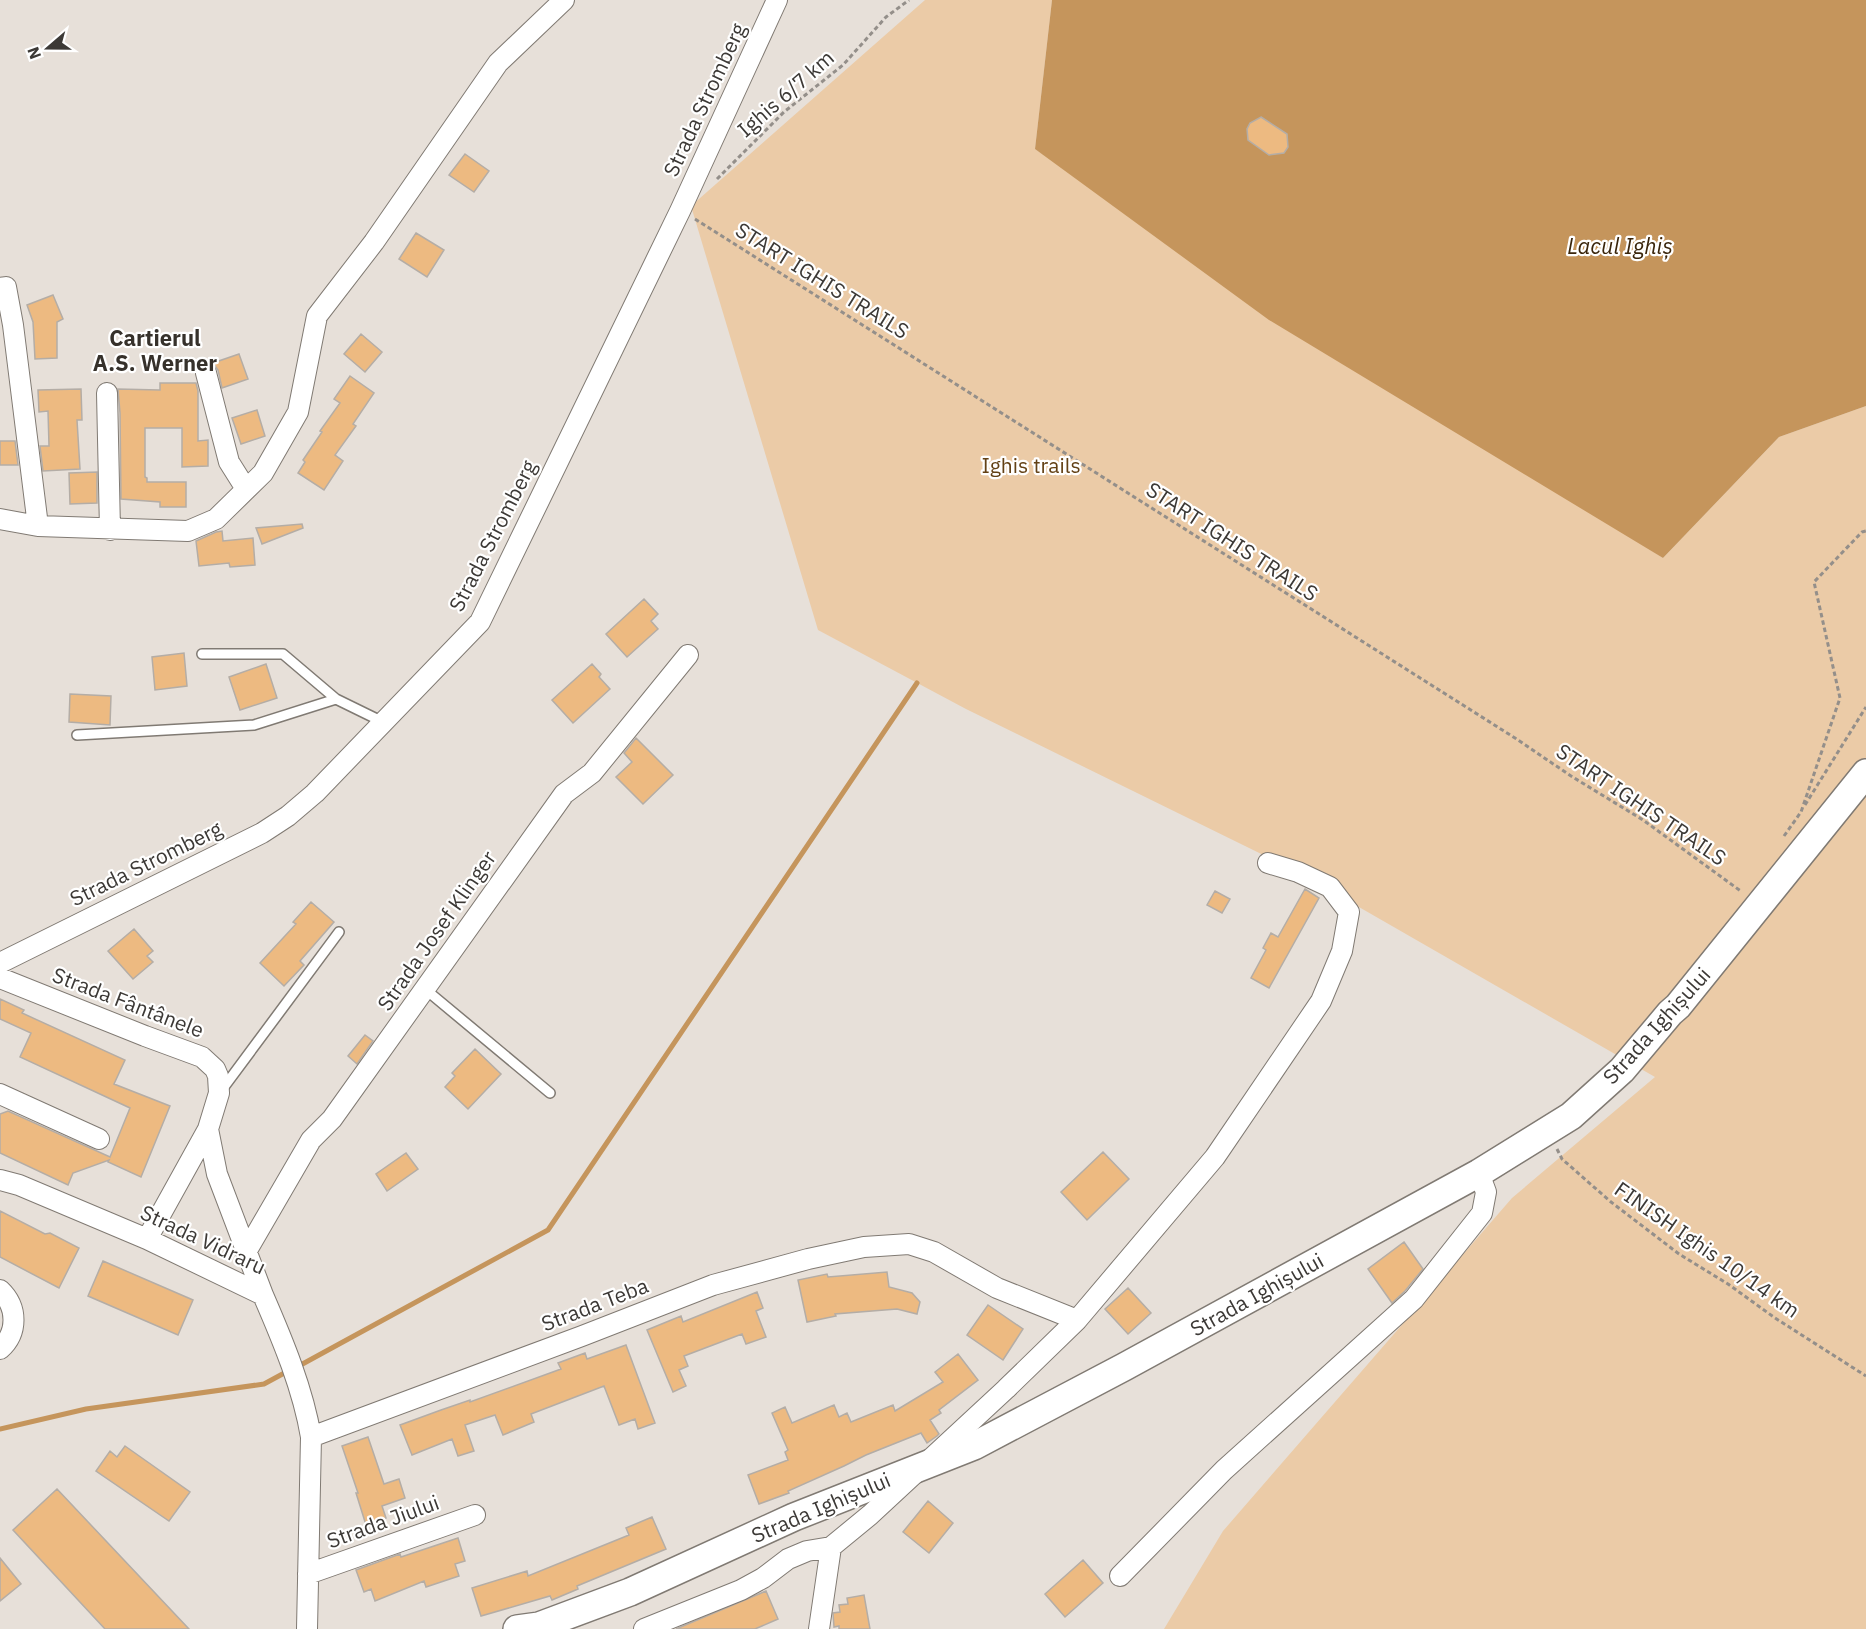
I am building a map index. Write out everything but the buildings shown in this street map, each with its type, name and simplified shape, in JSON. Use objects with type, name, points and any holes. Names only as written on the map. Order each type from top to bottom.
[{"type":"street","points":[[0,519],[38,526],[188,531],[216,519],[263,472],[298,412],[317,316],[374,242],[498,63],[564,0]]},
{"type":"street","name":"Strada Stromberg","points":[[0,963],[262,833],[288,816],[315,793],[480,622],[680,211],[777,0]]},
{"type":"street","points":[[0,288],[6,287],[13,325],[38,526]]},
{"type":"street","points":[[206,373],[229,462],[246,489]]},
{"type":"street","points":[[107,393],[110,530]]},
{"type":"street","name":"Strada Josef Klinger","points":[[246,1252],[311,1140],[332,1119],[564,794],[592,773],[688,654]]},
{"type":"street","name":"Strada Ighișului","points":[[517,1629],[539,1626],[630,1592],[794,1517],[923,1464],[974,1446],[1479,1173],[1571,1116],[1622,1070],[1678,1006],[1866,773]]},
{"type":"street","points":[[644,1629],[741,1590],[763,1578],[788,1559],[807,1551],[831,1547],[870,1515],[1077,1320],[1215,1157],[1321,1001],[1342,951],[1349,912],[1330,887],[1298,872],[1268,863]]},
{"type":"street","name":"Strada Fântânele","points":[[0,978],[202,1057],[215,1069],[218,1076],[219,1093]]},
{"type":"street","points":[[147,1239],[208,1129],[219,1093]]},
{"type":"street","points":[[0,1094],[99,1139]]},
{"type":"street","points":[[208,1129],[217,1174],[263,1295]]},
{"type":"street","points":[[1120,1576],[1224,1470],[1414,1299],[1482,1213],[1486,1192],[1479,1173]]},
{"type":"street","name":"Strada Vidraru","points":[[0,1180],[19,1185],[147,1239],[263,1295],[282,1338],[310,1428]]},
{"type":"street","name":"Strada Teba","points":[[310,1428],[582,1336],[713,1285],[808,1259],[864,1247],[909,1244],[934,1252],[997,1288],[1077,1320]]},
{"type":"street","points":[[0,1290],[10,1303],[14,1321],[9,1338],[0,1349]]},
{"type":"street","points":[[307,1629],[310,1428]]},
{"type":"street","name":"Strada Jiului","points":[[308,1574],[475,1515]]},
{"type":"street","points":[[819,1629],[831,1547]]},
{"type":"lane","points":[[202,654],[283,654],[336,699],[383,722]]},
{"type":"lane","points":[[77,735],[254,725],[336,699]]},
{"type":"lane","points":[[219,1093],[339,932]]},
{"type":"lane","points":[[425,989],[550,1093]]},
{"type":"path","name":"Ighis 6/7 km","points":[[717,178],[784,112],[843,65],[886,17],[909,0]]},
{"type":"path","name":"START IGHIS TRAILS","points":[[693,218],[1643,820],[1759,904]]},
{"type":"path","points":[[1801,812],[1840,698],[1814,582],[1862,532],[1866,531]]},
{"type":"path","points":[[1784,836],[1866,707]]},
{"type":"path","name":"FINISH Ighis 10/14 km","points":[[1548,1130],[1562,1159],[1611,1202],[1679,1254],[1866,1376]]},
{"type":"green space","name":"Ighis trails","points":[[925,0],[1052,0],[1035,149],[1663,558],[1779,437],[1866,406],[1866,1629],[1164,1629],[1223,1531],[1512,1198],[1655,1077],[1298,872],[966,709],[818,630],[691,206]]},
{"type":"water","name":"Lacul Ighiș","points":[[1052,0],[1866,0],[1866,406],[1779,437],[1663,558],[1269,320],[1035,149]],"holes":[[[1261,118],[1287,134],[1288,147],[1284,153],[1269,155],[1248,140],[1248,129],[1251,124]]]},
{"type":"waterway","points":[[297,1367],[548,1230],[917,683]]},
{"type":"waterway","points":[[0,1429],[86,1409],[264,1384],[288,1371]]},
{"type":"district","name":"Cartierul A.S. Werner","points":[[155,350]]}]
